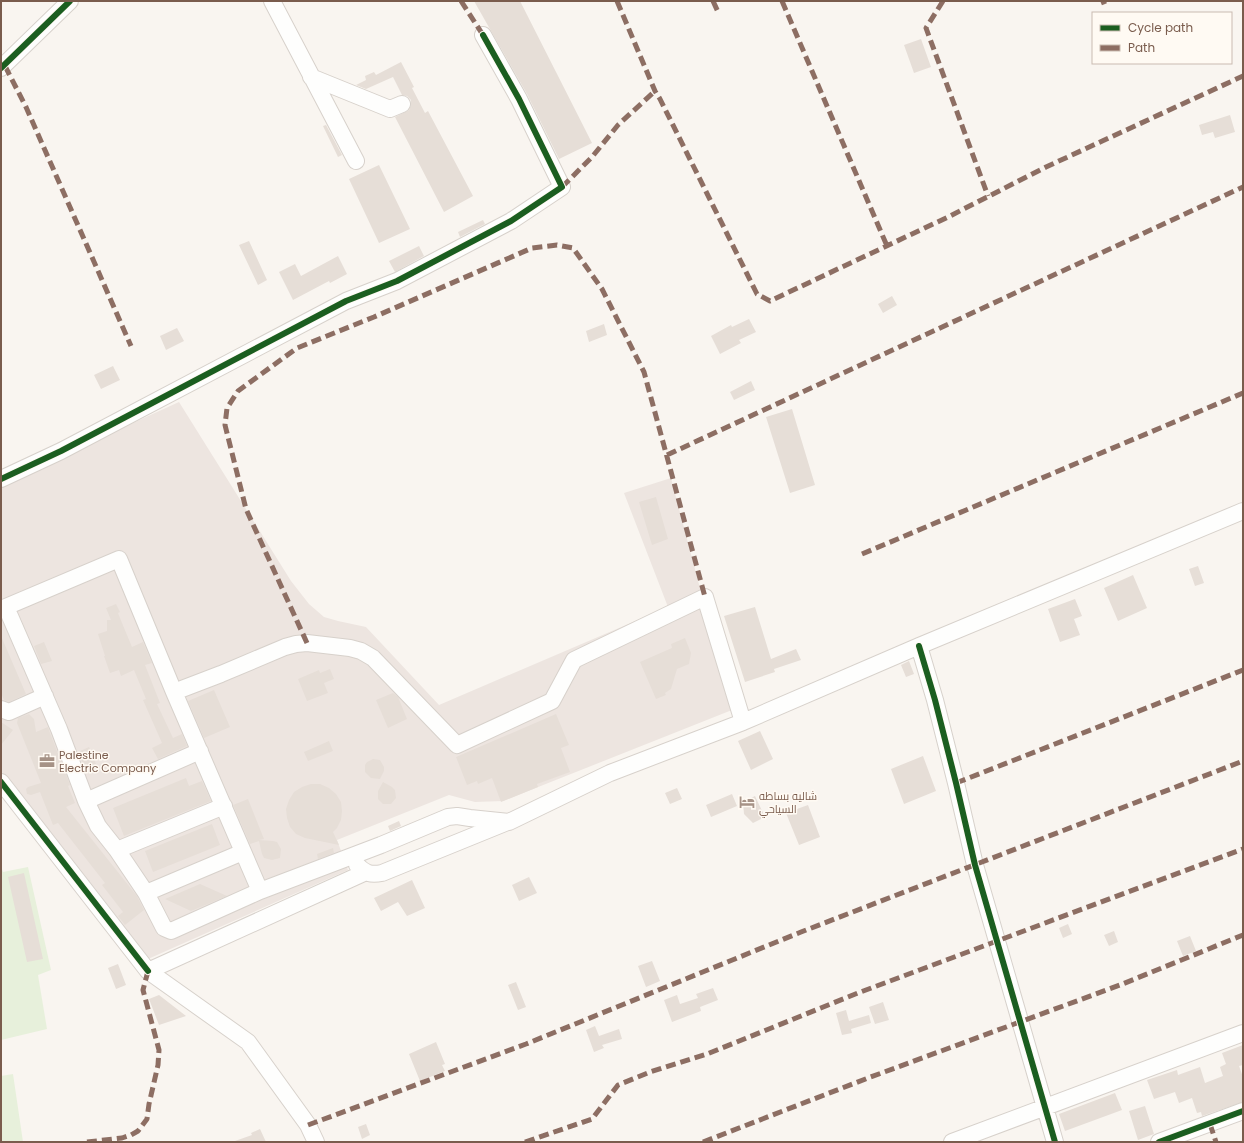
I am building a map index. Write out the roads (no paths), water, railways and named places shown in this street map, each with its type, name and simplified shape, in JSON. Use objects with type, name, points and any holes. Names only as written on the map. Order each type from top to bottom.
[{"type":"street","points":[[1,68],[70,1]]},
{"type":"street","points":[[272,1],[356,161]]},
{"type":"street","points":[[1,479],[61,451],[346,300],[397,281],[511,221],[562,187],[519,99],[483,36]]},
{"type":"street","points":[[311,77],[390,109],[402,104]]},
{"type":"street","points":[[353,855],[358,866],[366,872],[372,875],[382,873],[509,822],[610,773],[743,722],[919,646],[1243,511]]},
{"type":"street","points":[[260,891],[174,692],[119,559],[4,608],[45,696],[86,801],[98,826],[117,850],[146,893],[164,928],[171,931],[260,891],[381,845],[448,817],[457,816],[509,822]]},
{"type":"street","points":[[174,692],[285,647],[307,643],[350,648],[361,651],[373,658],[457,745],[552,701],[574,660],[705,598],[743,722]]},
{"type":"street","points":[[919,646],[935,700],[975,865],[1055,1142]]},
{"type":"street","points":[[1,709],[9,712],[45,696]]},
{"type":"street","points":[[86,801],[200,751]]},
{"type":"street","points":[[1,782],[148,970],[248,1042],[308,1125],[316,1142]]},
{"type":"street","points":[[117,850],[224,806]]},
{"type":"street","points":[[146,893],[243,852]]},
{"type":"street","points":[[148,970],[366,872]]},
{"type":"street","points":[[952,1142],[1243,1033]]},
{"type":"street","points":[[1159,1142],[1243,1111]]},
{"type":"place","name":"Palestine Electric Company","points":[[47,761]]},
{"type":"place","name":"شاليه بساطه السياحي","points":[[747,802]]}]
